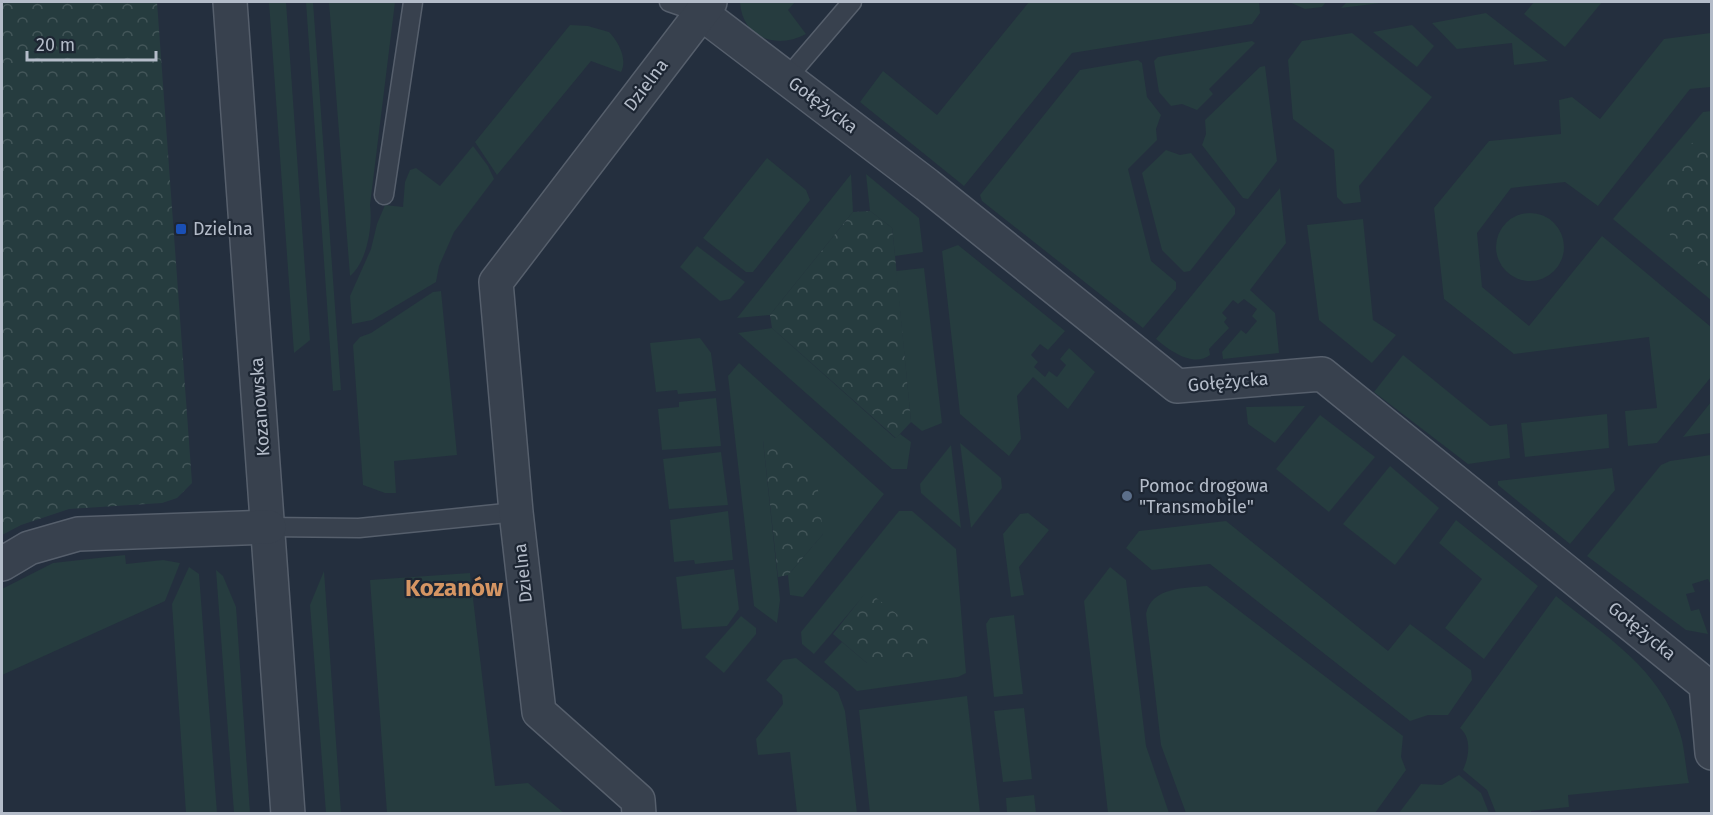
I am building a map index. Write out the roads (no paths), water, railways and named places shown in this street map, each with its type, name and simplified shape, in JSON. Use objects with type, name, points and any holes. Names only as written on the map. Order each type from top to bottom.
[{"type":"street","name":"Kozanowska","points":[[230,2],[288,813]]},
{"type":"street","name":"Gołężycka","points":[[705,7],[787,78],[927,185],[1177,386],[1322,374],[1709,682],[1712,753]]},
{"type":"street","name":"Dzielna","points":[[639,813],[638,800],[539,711],[516,512],[496,282],[705,7]]},
{"type":"street","points":[[2,564],[29,548],[78,534],[269,527]]},
{"type":"lane","points":[[384,195],[413,2]]},
{"type":"lane","points":[[669,2],[705,7]]},
{"type":"lane","points":[[787,78],[852,2]]},
{"type":"lane","points":[[269,527],[359,528],[516,512]]},
{"type":"place","name":"Dzielna","points":[[181,229]]},
{"type":"place","name":"Pomoc drogowa \"Transmobile\"","points":[[1127,496]]},
{"type":"district","name":"Kozanów","points":[[454,588]]}]
